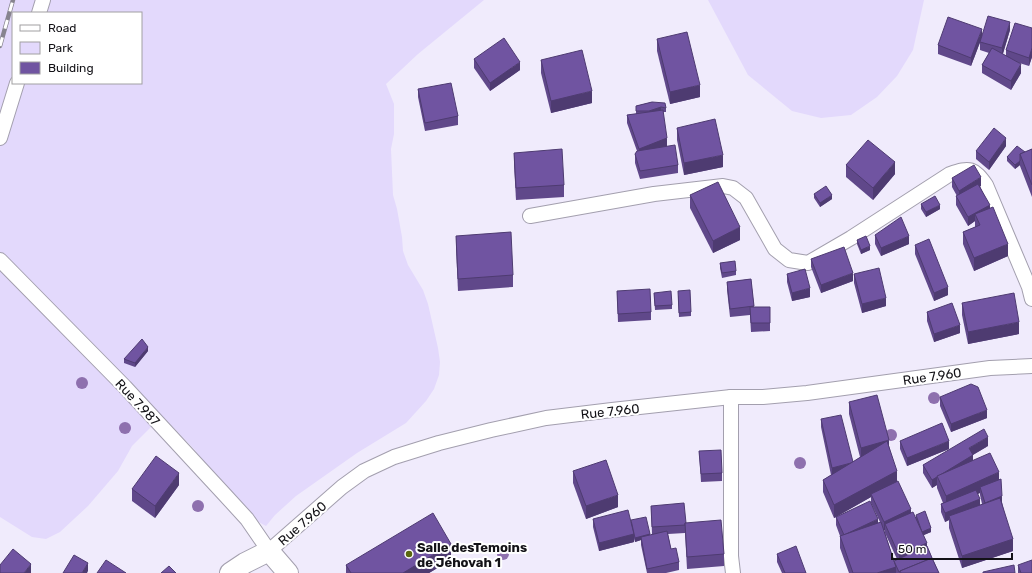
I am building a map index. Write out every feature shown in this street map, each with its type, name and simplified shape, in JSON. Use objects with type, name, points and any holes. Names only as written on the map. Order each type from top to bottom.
[{"type":"street","points":[[39,12],[43,0]]},
{"type":"street","points":[[0,138],[17,84]]},
{"type":"street","points":[[530,216],[654,194],[723,186],[733,188],[746,198],[776,249],[789,260],[808,263],[851,238],[950,174],[963,169],[977,173],[986,185],[1027,280],[1032,299]]},
{"type":"street","name":"Rue 7.987","points":[[0,260],[125,387],[225,495],[247,520],[269,552]]},
{"type":"street","name":"Rue 7.960","points":[[230,573],[245,563],[269,552],[348,483],[364,471],[394,457],[439,443],[546,418],[731,397],[762,397],[807,393],[990,368],[1032,366]]},
{"type":"street","points":[[731,397],[731,556],[733,573]]},
{"type":"street","points":[[269,552],[288,573]]},
{"type":"green space","points":[[0,0],[484,0],[418,54],[386,84],[394,104],[394,134],[391,149],[393,195],[402,237],[403,251],[408,265],[423,290],[428,304],[440,362],[439,375],[434,389],[426,401],[406,423],[357,453],[296,496],[275,515],[266,526],[253,519],[203,463],[195,450],[165,419],[152,426],[132,446],[118,471],[88,506],[60,532],[46,539],[32,537],[0,517]]},
{"type":"green space","points":[[708,0],[924,0],[913,50],[897,76],[877,97],[851,115],[821,118],[792,111],[748,75]]},
{"type":"building","points":[[988,16],[1010,22],[1002,48],[980,42]]},
{"type":"building","points":[[948,17],[982,29],[971,58],[938,45]]},
{"type":"building","points":[[1015,23],[1032,28],[1032,48],[1029,58],[1006,50]]},
{"type":"building","points":[[687,32],[700,85],[670,92],[657,39]]},
{"type":"building","points":[[504,38],[520,62],[490,83],[474,59]]},
{"type":"building","points":[[992,48],[1021,64],[1011,81],[982,65]]},
{"type":"building","points":[[582,50],[592,91],[551,101],[541,60]]},
{"type":"building","points":[[451,83],[458,116],[425,123],[418,89]]},
{"type":"building","points":[[652,102],[665,103],[666,108],[661,107],[649,111],[636,111],[636,106]]},
{"type":"building","points":[[663,110],[667,138],[639,149],[627,115]]},
{"type":"building","points":[[715,119],[723,155],[684,163],[677,128]]},
{"type":"building","points":[[994,128],[1006,138],[989,162],[976,151]]},
{"type":"building","points":[[868,140],[895,162],[873,188],[846,165]]},
{"type":"building","points":[[675,145],[678,165],[640,171],[635,154],[637,151]]},
{"type":"building","points":[[1017,146],[1025,152],[1020,154],[1020,161],[1015,165],[1007,157]]},
{"type":"building","points":[[562,149],[564,185],[516,188],[514,153]]},
{"type":"building","points":[[1032,149],[1032,185],[1020,154]]},
{"type":"building","points":[[974,165],[981,177],[959,191],[952,178]]},
{"type":"building","points":[[718,182],[740,227],[713,241],[690,195]]},
{"type":"building","points":[[978,184],[990,205],[968,217],[956,196]]},
{"type":"building","points":[[826,186],[832,195],[820,203],[814,194]]},
{"type":"building","points":[[935,196],[940,205],[926,212],[921,204]]},
{"type":"building","points":[[993,207],[1008,244],[974,258],[963,232],[980,225],[975,214]]},
{"type":"building","points":[[901,217],[909,236],[881,248],[875,235]]},
{"type":"building","points":[[511,232],[513,275],[458,279],[456,236]]},
{"type":"building","points":[[866,236],[870,246],[861,250],[857,240]]},
{"type":"building","points":[[929,239],[948,287],[934,293],[915,245]]},
{"type":"building","points":[[844,247],[853,273],[821,285],[811,259]]},
{"type":"building","points":[[735,261],[736,271],[722,273],[720,263]]},
{"type":"building","points":[[879,268],[886,298],[862,304],[854,274]]},
{"type":"building","points":[[805,269],[810,288],[792,293],[787,274]]},
{"type":"building","points":[[751,279],[754,306],[730,309],[727,282]]},
{"type":"building","points":[[650,289],[651,312],[618,314],[617,291]]},
{"type":"building","points":[[690,290],[691,312],[679,313],[678,291]]},
{"type":"building","points":[[671,291],[672,305],[655,306],[654,293]]},
{"type":"building","points":[[1014,293],[1019,322],[968,332],[962,303]]},
{"type":"building","points":[[952,303],[960,325],[934,334],[927,312]]},
{"type":"building","points":[[750,307],[770,307],[770,323],[751,323]]},
{"type":"building","points":[[142,339],[148,347],[135,363],[124,359]]},
{"type":"building","points":[[971,384],[978,387],[987,410],[951,424],[940,397]]},
{"type":"building","points":[[877,395],[889,440],[861,448],[849,402]]},
{"type":"building","points":[[841,415],[853,462],[832,468],[821,419]]},
{"type":"building","points":[[942,423],[949,441],[907,458],[900,441]]},
{"type":"building","points":[[984,429],[988,437],[969,448],[973,455],[932,480],[923,465]]},
{"type":"building","points":[[887,441],[897,471],[834,505],[823,480]]},
{"type":"building","points":[[721,450],[722,473],[701,474],[699,451]]},
{"type":"building","points":[[990,453],[999,472],[946,496],[937,476]]},
{"type":"building","points":[[156,456],[179,473],[155,506],[132,489]]},
{"type":"building","points":[[606,460],[618,495],[586,506],[573,471]]},
{"type":"building","points":[[1001,479],[1002,496],[985,503],[980,487]]},
{"type":"building","points":[[898,481],[911,509],[884,522],[871,494]]},
{"type":"building","points":[[976,490],[980,499],[945,513],[941,504]]},
{"type":"building","points":[[1000,498],[1013,539],[962,556],[949,516]]},
{"type":"building","points":[[870,501],[878,519],[844,535],[836,517]]},
{"type":"building","points":[[684,503],[685,525],[652,527],[651,506]]},
{"type":"building","points":[[628,510],[634,534],[599,543],[593,519]]},
{"type":"building","points":[[925,511],[931,528],[922,532],[916,515]]},
{"type":"building","points":[[913,512],[927,543],[899,555],[885,524]]},
{"type":"building","points":[[433,513],[451,544],[403,573],[351,573],[346,565]]},
{"type":"building","points":[[646,517],[650,534],[635,538],[631,520]]},
{"type":"building","points":[[721,520],[724,554],[687,557],[685,523]]},
{"type":"building","points":[[881,522],[896,567],[877,573],[853,573],[840,536]]},
{"type":"building","points":[[667,531],[671,549],[676,548],[679,562],[647,569],[641,537]]},
{"type":"building","points":[[796,546],[806,573],[785,573],[777,554]]},
{"type":"building","points":[[927,546],[932,558],[899,572],[894,561]]},
{"type":"building","points":[[13,549],[31,564],[24,573],[0,573],[0,565]]},
{"type":"building","points":[[74,555],[88,563],[82,573],[63,573]]},
{"type":"building","points":[[932,558],[939,573],[901,573],[900,571]]},
{"type":"building","points":[[106,560],[126,573],[97,573]]},
{"type":"building","points":[[1032,560],[1032,573],[1021,573],[1018,565]]},
{"type":"building","points":[[1014,565],[1015,573],[983,573],[983,572]]},
{"type":"building","points":[[169,566],[176,573],[161,573]]},
{"type":"railway","points":[[0,46],[13,0]]},
{"type":"place","name":"Salle desTemoins de Jéhovah 1","points":[[409,554]]}]
